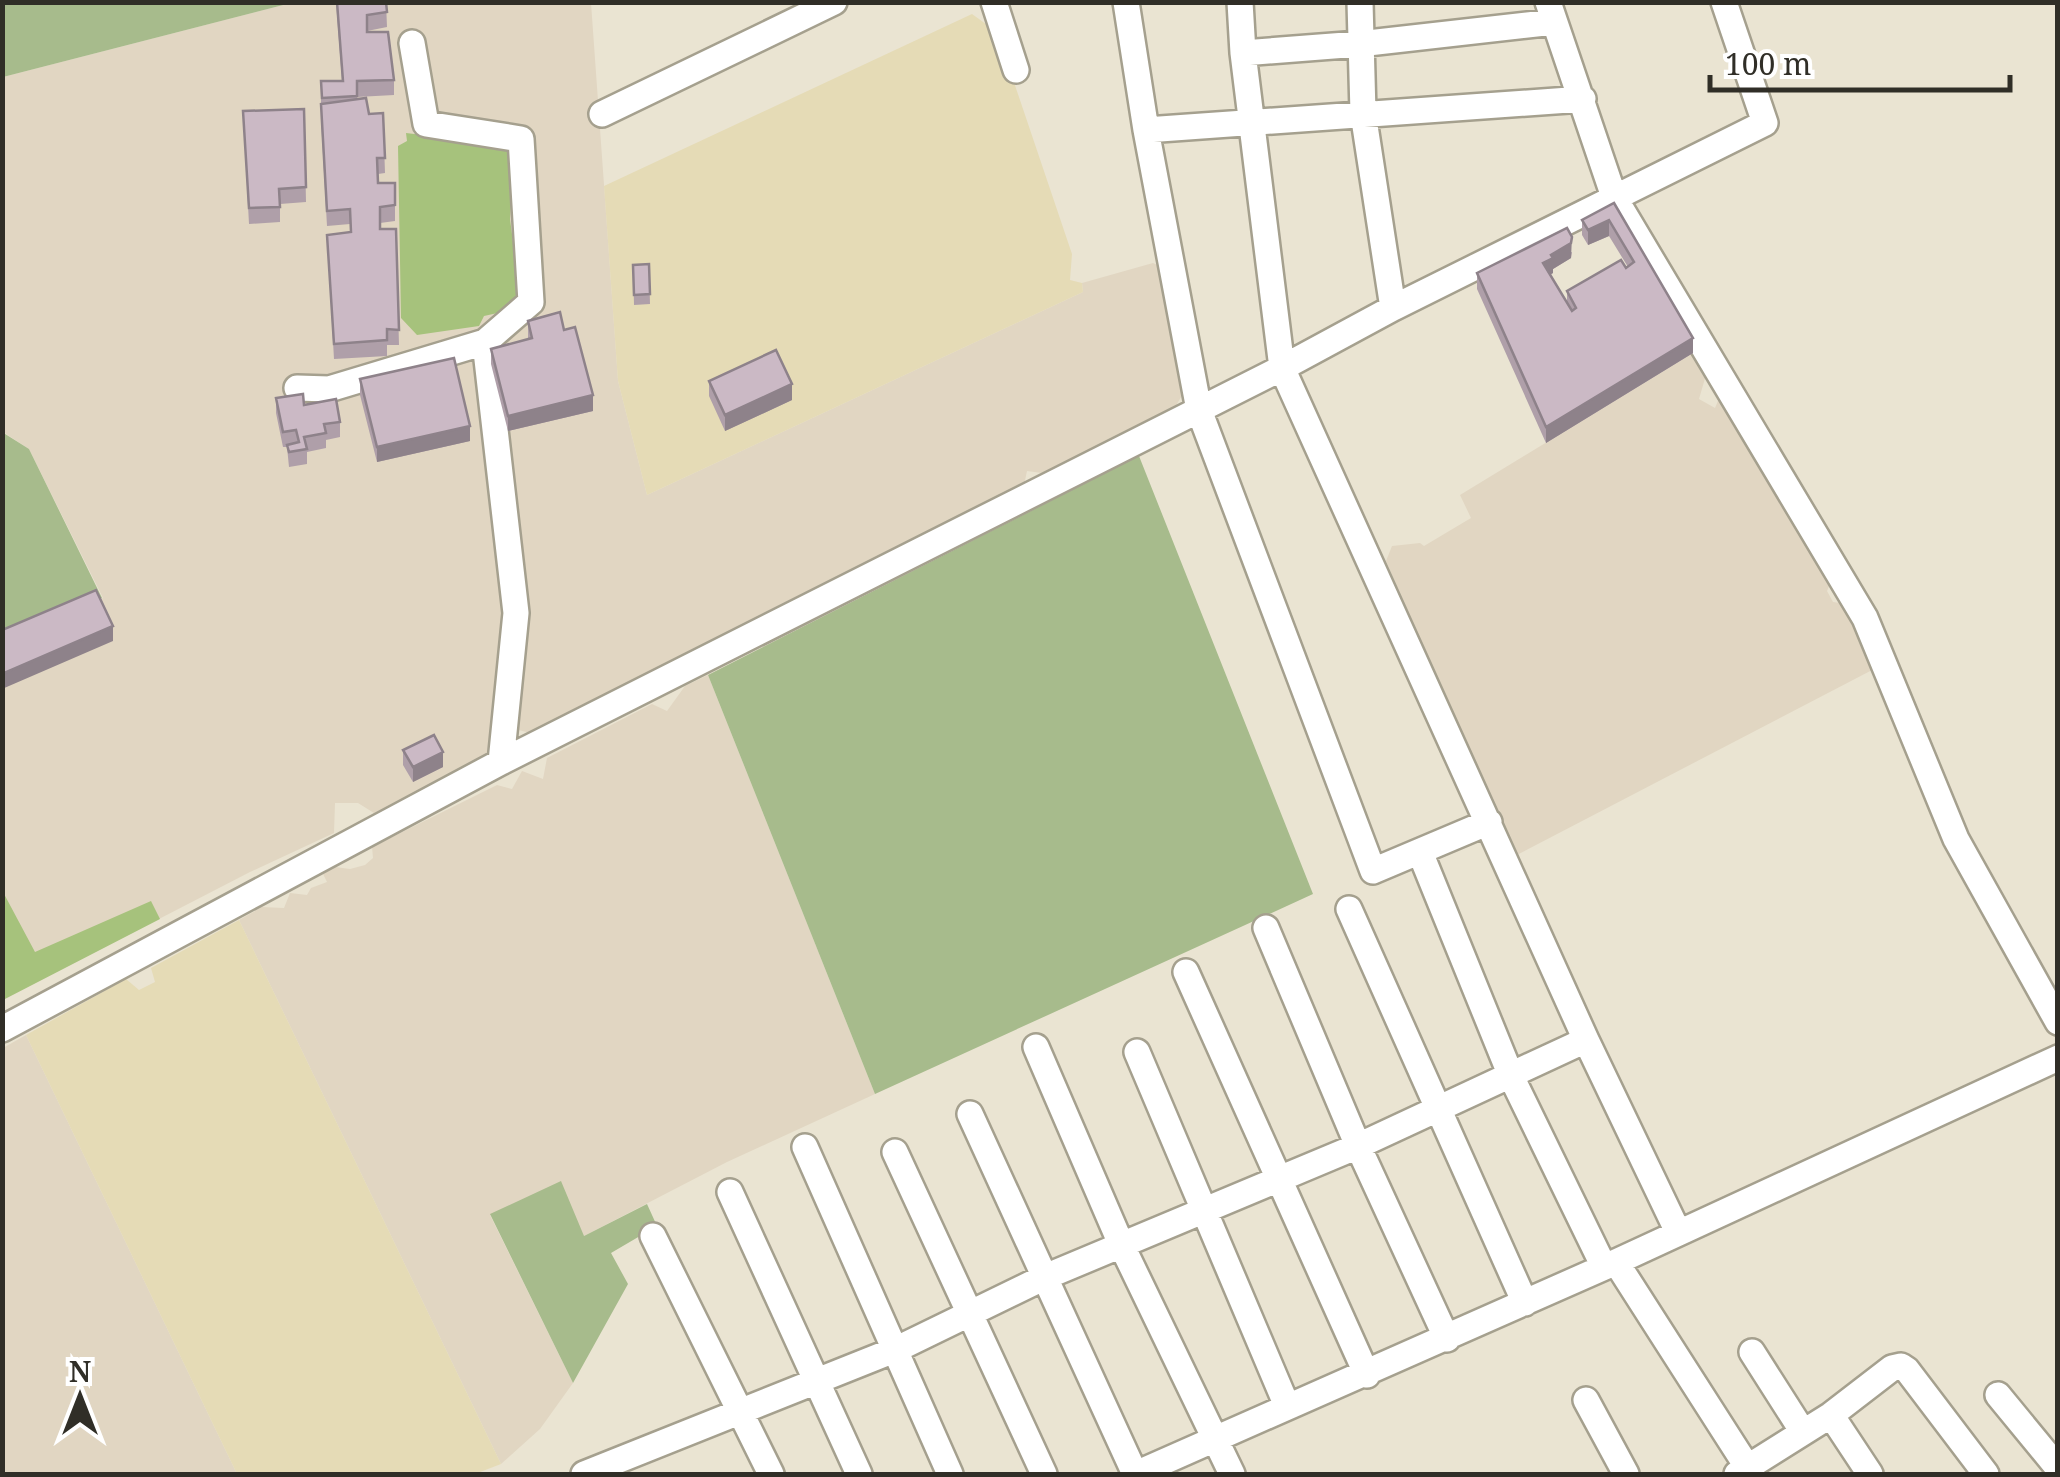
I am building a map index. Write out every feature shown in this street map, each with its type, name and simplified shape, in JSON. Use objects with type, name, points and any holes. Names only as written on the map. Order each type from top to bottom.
[{"type":"street","points":[[602,114],[834,2]]},
{"type":"street","points":[[994,2],[1016,70]]},
{"type":"street","points":[[1126,2],[1199,410],[1373,871],[1489,822]]},
{"type":"street","points":[[1240,2],[1282,368],[1586,1040],[1678,1232]]},
{"type":"street","points":[[1360,2],[1363,112],[1393,308]]},
{"type":"street","points":[[2,1029],[501,762],[1282,368],[1393,308],[1765,124],[1724,2]]},
{"type":"street","points":[[1243,53],[1360,44],[1551,12],[1614,197],[1865,618],[1956,839],[2058,1022]]},
{"type":"street","points":[[298,388],[329,389],[485,342],[531,302],[521,139],[426,124],[412,43]]},
{"type":"street","points":[[1146,130],[1583,99]]},
{"type":"street","points":[[485,342],[516,612],[501,762]]},
{"type":"street","points":[[1420,852],[1511,1076],[1610,1265],[1743,1471],[1830,1415],[1892,1368],[1901,1366],[1986,1474]]},
{"type":"street","points":[[1349,909],[1525,1303]]},
{"type":"street","points":[[1266,928],[1358,1146],[1447,1339]]},
{"type":"street","points":[[1186,972],[1367,1375]]},
{"type":"street","points":[[584,1474],[897,1349],[1045,1277],[1358,1146],[1586,1040]]},
{"type":"street","points":[[1036,1046],[1121,1244],[1232,1474]]},
{"type":"street","points":[[1136,1052],[1287,1406]]},
{"type":"street","points":[[970,1114],[1135,1474],[1447,1339],[2058,1058]]},
{"type":"street","points":[[804,1147],[950,1474]]},
{"type":"street","points":[[895,1152],[1044,1474]]},
{"type":"street","points":[[730,1192],[859,1474]]},
{"type":"street","points":[[654,1236],[771,1474]]},
{"type":"street","points":[[1752,1352],[1803,1432]]},
{"type":"street","points":[[1998,1395],[2058,1468]]},
{"type":"street","points":[[1586,1400],[1626,1474]]},
{"type":"street","points":[[1830,1415],[1864,1472]]},
{"type":"shaded area","points":[[291,3],[591,3],[618,381],[647,495],[1083,292],[1082,283],[1153,263],[1164,268],[1184,392],[1174,409],[1049,474],[1027,471],[1024,485],[534,734],[496,724],[491,757],[374,813],[358,803],[335,803],[334,833],[2,1000],[3,642],[103,598],[29,449],[3,432],[3,77]]},
{"type":"shaded area","points":[[1693,353],[1706,375],[1699,399],[1715,408],[1720,396],[1830,584],[1827,591],[1833,602],[1840,603],[1876,668],[1513,857],[1386,561],[1392,546],[1424,546],[1471,518],[1460,495]]},
{"type":"shaded area","points":[[708,675],[875,1094],[727,1162],[584,1236],[490,1215],[573,1383],[540,1429],[501,1464],[239,920],[262,907],[284,908],[290,893],[307,895],[311,888],[327,882],[323,874],[335,867],[365,865],[373,858],[372,847],[497,785],[512,789],[522,771],[543,779],[547,758],[652,704],[667,711],[685,686]]},
{"type":"shaded area","points":[[26,1035],[237,1474],[3,1474],[3,1048]]},
{"type":"green space","points":[[3,2],[291,2],[291,3],[3,77]]},
{"type":"green space","points":[[406,133],[515,146],[510,219],[520,295],[516,309],[484,316],[479,326],[417,335],[401,318],[398,146],[407,141]]},
{"type":"green space","points":[[2,432],[29,449],[102,598],[3,642]]},
{"type":"green space","points":[[1139,456],[1313,894],[875,1094],[708,675]]},
{"type":"green space","points":[[3,892],[35,952],[151,901],[160,919],[3,1000]]},
{"type":"green space","points":[[561,1181],[584,1236],[647,1204],[657,1226],[611,1253],[628,1284],[573,1383],[490,1214]]},
{"type":"sand","points":[[972,14],[997,32],[1072,254],[1070,280],[1082,283],[1083,292],[647,495],[618,381],[604,186]]},
{"type":"sand","points":[[239,920],[501,1464],[475,1474],[237,1474],[26,1035],[126,979],[139,990],[155,982],[151,968]]},
{"type":"building","points":[[337,2],[386,2],[387,12],[367,15],[367,32],[388,32],[394,80],[357,81],[357,96],[322,98],[321,81],[343,81]]},
{"type":"building","points":[[366,98],[369,114],[383,113],[385,158],[377,158],[378,183],[395,183],[395,205],[380,207],[380,229],[396,229],[399,330],[387,329],[387,340],[334,344],[327,235],[351,232],[350,209],[327,211],[321,104]]},
{"type":"building","points":[[304,109],[306,187],[279,189],[280,207],[249,208],[243,111]]},
{"type":"building","points":[[1614,203],[1693,338],[1546,427],[1477,273],[1567,228],[1571,243],[1543,263],[1572,311],[1576,308],[1567,291],[1621,260],[1626,268],[1634,262],[1609,220],[1588,230],[1582,220]]},
{"type":"building","points":[[649,264],[650,294],[634,295],[633,265]]},
{"type":"building","points":[[560,312],[564,330],[575,327],[593,395],[508,416],[491,349],[532,338],[528,321]]},
{"type":"building","points":[[776,350],[792,384],[725,415],[709,381]]},
{"type":"building","points":[[454,358],[470,426],[377,447],[360,379]]},
{"type":"building","points":[[303,394],[304,405],[336,399],[340,422],[324,424],[326,433],[304,437],[307,449],[289,452],[287,445],[299,442],[296,430],[283,432],[276,398]]},
{"type":"building","points":[[96,590],[113,626],[2,674],[2,630]]},
{"type":"building","points":[[434,735],[443,752],[413,767],[403,750]]}]
